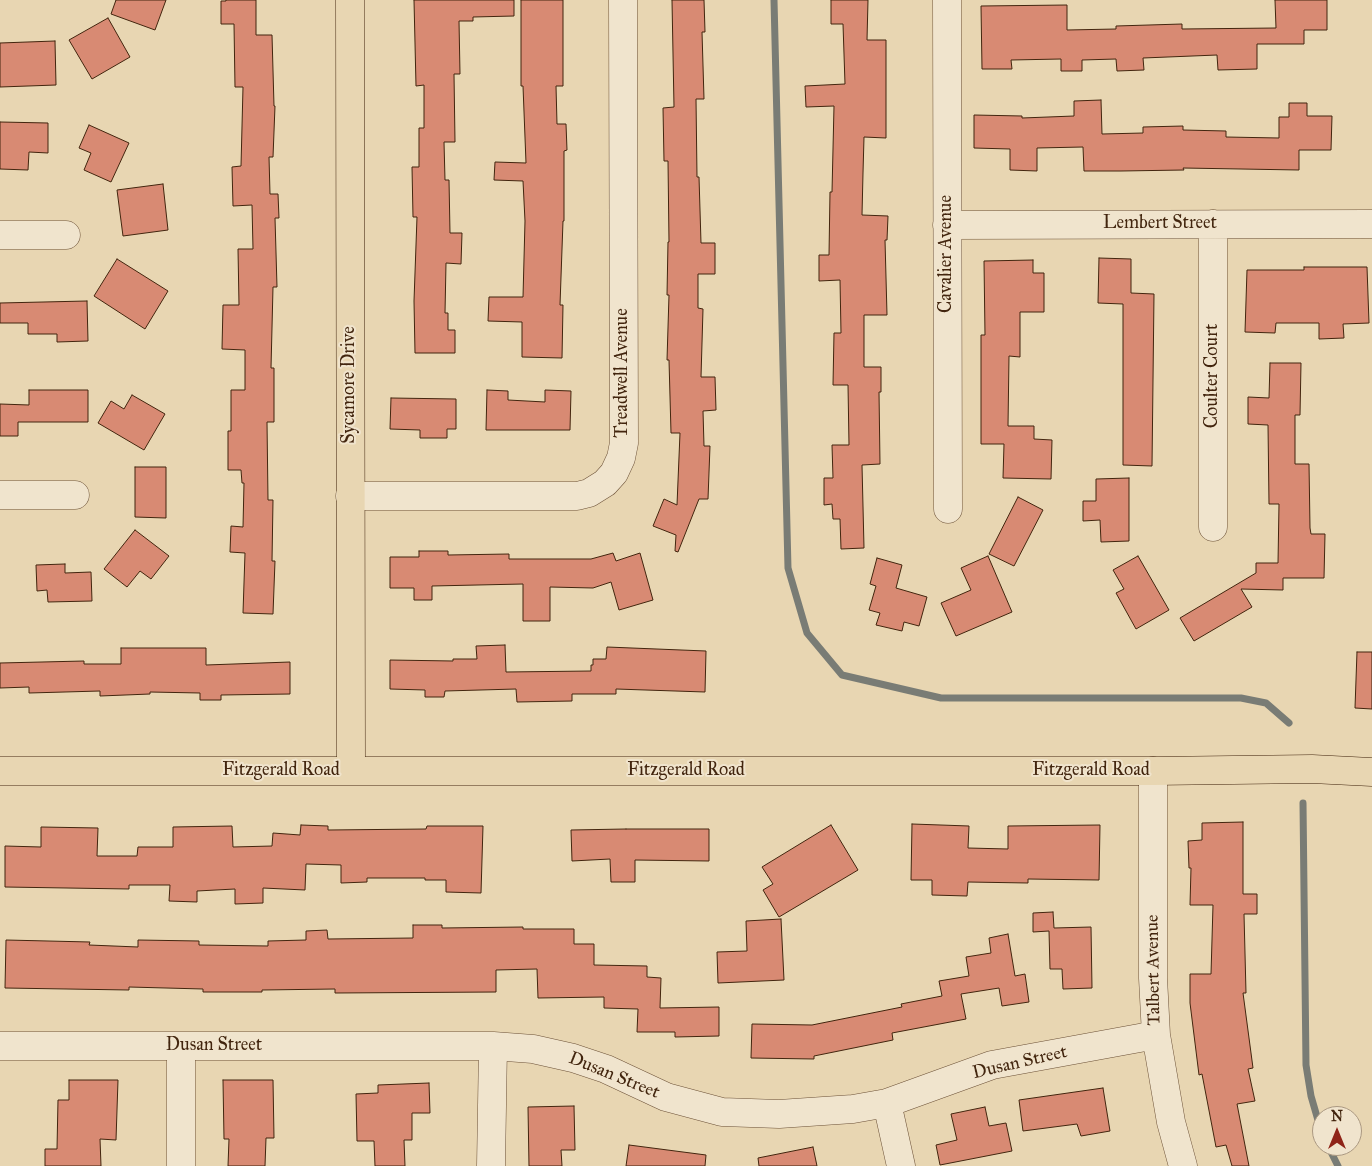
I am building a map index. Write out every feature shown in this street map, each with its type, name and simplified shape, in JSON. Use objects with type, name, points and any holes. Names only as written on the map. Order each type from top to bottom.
[{"type":"main road","name":"Sycamore Drive","points":[[350,0],[351,771]]},
{"type":"main road","name":"Fitzgerald Road","points":[[0,771],[1153,771],[1312,769],[1372,772]]},
{"type":"street","name":"Treadwell Avenue","points":[[350,496],[577,496],[589,493],[605,484],[614,473],[621,458],[624,442],[623,0]]},
{"type":"street","name":"Cavalier Avenue","points":[[947,0],[948,509]]},
{"type":"street","name":"Coulter Court","points":[[1213,224],[1213,527]]},
{"type":"street","name":"Lembert Street","points":[[947,225],[1372,224]]},
{"type":"street","points":[[0,235],[66,235]]},
{"type":"street","points":[[0,495],[75,495]]},
{"type":"street","name":"Talbert Avenue","points":[[1153,771],[1153,978],[1156,1035],[1171,1122],[1184,1166]]},
{"type":"street","name":"Dusan Street","points":[[0,1046],[493,1046],[533,1049],[573,1058],[606,1069],[666,1098],[722,1112],[779,1114],[853,1108],[887,1103],[992,1065],[1156,1035]]},
{"type":"street","points":[[181,1046],[181,1166]]},
{"type":"street","points":[[490,1166],[493,1046]]},
{"type":"street","points":[[887,1103],[901,1166]]},
{"type":"building","points":[[116,0],[166,0],[155,30],[111,14]]},
{"type":"building","points":[[256,0],[256,35],[272,35],[275,106],[273,157],[269,157],[270,194],[278,194],[279,218],[275,218],[277,287],[273,287],[271,368],[274,368],[274,422],[267,422],[268,500],[273,500],[272,561],[275,561],[273,614],[243,613],[245,553],[230,552],[231,526],[243,527],[244,483],[242,483],[241,470],[228,470],[228,431],[231,431],[231,390],[245,390],[245,350],[222,349],[223,305],[239,305],[238,249],[253,249],[252,205],[233,206],[232,167],[241,166],[243,87],[235,87],[234,24],[221,24],[221,1]]},
{"type":"building","points":[[414,0],[514,0],[514,16],[473,17],[473,21],[459,21],[460,74],[454,74],[455,142],[444,142],[445,180],[449,180],[450,233],[462,233],[461,264],[446,263],[445,313],[448,313],[448,330],[455,330],[455,353],[415,353],[414,301],[417,217],[413,217],[412,167],[419,167],[419,128],[424,128],[424,85],[416,86]]},
{"type":"building","points":[[521,0],[563,0],[563,86],[556,86],[557,124],[566,124],[567,150],[564,151],[564,221],[560,305],[563,305],[562,358],[522,357],[522,322],[488,321],[489,297],[523,297],[525,221],[523,181],[494,180],[495,162],[526,163],[523,86],[521,86]]},
{"type":"building","points":[[672,0],[704,0],[705,32],[702,32],[704,99],[696,99],[697,177],[699,177],[701,243],[715,243],[715,274],[698,274],[698,308],[703,309],[701,377],[715,377],[716,410],[703,411],[704,446],[710,446],[708,499],[699,499],[678,552],[675,551],[676,535],[653,526],[664,499],[677,505],[680,433],[671,433],[669,360],[667,360],[669,295],[667,295],[669,242],[668,161],[664,161],[663,108],[674,107]]},
{"type":"building","points":[[831,0],[868,0],[867,40],[886,40],[886,138],[864,137],[862,215],[888,216],[887,240],[885,240],[887,315],[864,315],[864,367],[881,367],[881,392],[879,392],[880,464],[862,465],[864,548],[841,549],[840,519],[833,519],[832,504],[824,505],[824,478],[833,478],[832,445],[849,445],[848,385],[833,385],[834,333],[841,333],[840,280],[819,281],[819,255],[829,255],[834,106],[806,107],[805,86],[845,84],[843,24],[831,24]]},
{"type":"building","points":[[1275,0],[1327,0],[1327,30],[1304,30],[1304,44],[1257,44],[1257,69],[1218,70],[1217,55],[1143,58],[1144,70],[1117,71],[1116,59],[1082,60],[1082,71],[1061,71],[1061,59],[1011,60],[1012,69],[982,69],[981,6],[1067,5],[1067,30],[1116,29],[1116,26],[1182,24],[1182,29],[1276,28]]},
{"type":"building","points":[[108,18],[130,57],[92,79],[69,40]]},
{"type":"building","points":[[55,41],[56,85],[0,87],[0,43]]},
{"type":"building","points":[[1101,100],[1102,134],[1143,133],[1143,127],[1183,126],[1183,130],[1226,131],[1226,137],[1279,138],[1279,117],[1289,117],[1289,103],[1307,103],[1307,116],[1332,116],[1331,150],[1299,150],[1299,170],[1183,168],[1184,170],[1084,171],[1083,147],[1037,148],[1037,171],[1010,170],[1010,149],[974,148],[974,115],[1022,116],[1022,118],[1074,116],[1074,101]]},
{"type":"building","points":[[0,122],[48,123],[48,153],[29,152],[28,170],[0,169]]},
{"type":"building","points":[[89,125],[129,143],[111,182],[84,170],[91,153],[79,148]]},
{"type":"building","points":[[163,184],[168,230],[123,236],[117,190]]},
{"type":"building","points":[[1099,258],[1131,259],[1131,293],[1154,294],[1152,466],[1123,465],[1123,304],[1098,303]]},
{"type":"building","points":[[117,259],[168,291],[145,329],[94,296]]},
{"type":"building","points":[[1033,260],[1033,273],[1044,273],[1044,312],[1020,312],[1020,357],[1009,356],[1008,426],[1034,426],[1034,439],[1052,440],[1051,479],[1003,478],[1004,444],[981,444],[981,335],[985,335],[984,261]]},
{"type":"building","points":[[1304,267],[1367,267],[1369,323],[1343,324],[1344,338],[1319,339],[1319,323],[1276,323],[1275,333],[1245,332],[1247,270],[1304,270]]},
{"type":"building","points":[[87,301],[88,341],[57,342],[57,334],[28,334],[28,323],[0,323],[0,303]]},
{"type":"building","points":[[1270,363],[1301,363],[1300,415],[1295,415],[1295,464],[1309,464],[1310,528],[1311,534],[1325,534],[1324,578],[1283,578],[1283,590],[1241,589],[1252,607],[1194,641],[1180,618],[1256,573],[1256,563],[1278,563],[1279,504],[1269,504],[1268,425],[1248,424],[1248,397],[1269,398]]},
{"type":"building","points":[[29,390],[88,390],[88,422],[18,422],[18,436],[0,436],[0,404],[29,405]]},
{"type":"building","points":[[487,390],[508,391],[508,400],[545,402],[545,390],[571,391],[570,430],[486,430]]},
{"type":"building","points":[[132,395],[165,414],[144,450],[98,423],[111,401],[124,409]]},
{"type":"building","points":[[391,398],[456,399],[456,429],[447,429],[447,438],[420,438],[420,430],[390,429]]},
{"type":"building","points":[[135,467],[166,467],[166,518],[135,517]]},
{"type":"building","points":[[1129,478],[1129,541],[1101,542],[1100,520],[1083,521],[1083,501],[1096,501],[1096,479]]},
{"type":"building","points":[[1018,497],[1043,510],[1014,566],[989,554]]},
{"type":"building","points":[[135,530],[169,556],[151,579],[140,571],[127,587],[104,569]]},
{"type":"building","points":[[419,551],[448,551],[448,555],[509,554],[509,559],[591,559],[613,553],[616,561],[640,553],[653,600],[619,610],[611,582],[593,588],[550,587],[550,621],[523,621],[523,584],[432,586],[432,600],[414,600],[414,588],[390,588],[390,557],[419,557]]},
{"type":"building","points":[[988,556],[1012,612],[956,636],[941,603],[971,590],[961,568]]},
{"type":"building","points":[[1138,556],[1169,610],[1136,629],[1116,593],[1124,589],[1113,570]]},
{"type":"building","points":[[877,558],[902,565],[896,588],[927,597],[919,626],[904,622],[902,631],[876,625],[880,613],[869,610],[876,586],[870,584]]},
{"type":"building","points":[[65,564],[65,573],[91,572],[92,601],[48,602],[47,590],[37,591],[36,565]]},
{"type":"building","points":[[505,645],[506,672],[591,671],[593,659],[606,659],[607,647],[706,651],[705,692],[616,689],[616,694],[572,694],[572,701],[517,702],[516,689],[445,691],[444,697],[425,697],[425,690],[390,689],[390,660],[453,661],[453,659],[477,659],[476,646]]},
{"type":"building","points":[[121,648],[206,648],[206,665],[290,662],[290,694],[221,695],[221,700],[200,700],[200,693],[150,692],[150,694],[100,696],[100,691],[29,693],[29,687],[0,688],[0,663],[84,661],[84,664],[121,664]]},
{"type":"building","points":[[1357,652],[1372,652],[1372,709],[1355,708]]},
{"type":"building","points":[[1243,822],[1243,894],[1257,894],[1257,914],[1244,914],[1246,993],[1243,993],[1253,1068],[1248,1069],[1255,1101],[1237,1104],[1249,1166],[1232,1166],[1226,1145],[1216,1147],[1202,1074],[1199,1075],[1190,1003],[1190,974],[1211,974],[1213,905],[1190,905],[1191,868],[1189,868],[1188,841],[1202,840],[1202,823]]},
{"type":"building","points":[[912,824],[969,826],[968,848],[1008,849],[1008,826],[1100,825],[1099,880],[1028,879],[1028,883],[968,882],[967,896],[932,895],[932,880],[911,880]]},
{"type":"building","points":[[301,825],[328,826],[328,830],[426,829],[427,826],[483,826],[481,893],[446,892],[446,880],[425,880],[425,878],[367,878],[367,882],[341,883],[341,865],[306,864],[305,890],[263,888],[263,903],[235,904],[235,889],[197,891],[197,902],[169,901],[170,885],[129,885],[129,889],[5,887],[5,846],[41,847],[41,827],[98,828],[97,856],[137,856],[138,847],[173,847],[173,827],[232,826],[233,847],[272,846],[273,833],[300,835]]},
{"type":"building","points":[[831,825],[858,870],[779,917],[763,890],[773,884],[762,867]]},
{"type":"building","points":[[709,829],[709,861],[635,860],[635,882],[611,882],[610,859],[572,861],[571,830]]},
{"type":"building","points":[[1053,912],[1054,928],[1091,927],[1092,988],[1063,989],[1062,969],[1050,969],[1049,931],[1033,932],[1033,913]]},
{"type":"building","points":[[781,919],[784,980],[718,983],[717,952],[747,951],[746,921]]},
{"type":"building","points":[[413,925],[442,925],[442,928],[523,927],[523,929],[574,929],[574,944],[594,944],[594,965],[647,966],[647,977],[661,978],[660,1008],[719,1007],[719,1036],[675,1037],[675,1032],[637,1032],[638,1009],[604,1008],[604,997],[538,998],[537,969],[496,970],[496,992],[335,993],[335,989],[203,992],[203,989],[129,987],[129,990],[5,988],[6,940],[90,942],[89,945],[138,947],[138,940],[199,941],[199,945],[268,946],[268,941],[306,940],[306,931],[327,930],[328,939],[413,938]]},
{"type":"building","points":[[1008,934],[1015,976],[1025,974],[1029,1002],[1002,1006],[999,988],[961,994],[966,1019],[892,1033],[893,1040],[814,1056],[814,1059],[751,1058],[752,1024],[812,1025],[902,1007],[901,1004],[942,996],[939,981],[969,976],[966,957],[991,953],[989,938]]},
{"type":"building","points":[[69,1080],[118,1080],[116,1140],[100,1139],[101,1166],[45,1166],[45,1149],[57,1149],[58,1100],[69,1100]]},
{"type":"building","points":[[223,1080],[273,1080],[274,1138],[266,1138],[265,1166],[228,1166],[229,1139],[224,1139]]},
{"type":"building","points":[[429,1083],[430,1113],[412,1113],[412,1140],[404,1140],[405,1166],[375,1166],[374,1141],[357,1141],[356,1094],[378,1093],[378,1085]]},
{"type":"building","points":[[1103,1088],[1110,1131],[1081,1136],[1077,1124],[1023,1131],[1019,1100]]},
{"type":"building","points":[[574,1106],[575,1150],[561,1150],[562,1166],[529,1166],[528,1107]]},
{"type":"building","points":[[985,1107],[989,1126],[1006,1123],[1012,1151],[940,1165],[936,1145],[957,1140],[951,1114]]},
{"type":"building","points":[[629,1145],[706,1155],[705,1166],[626,1166]]},
{"type":"building","points":[[813,1147],[817,1166],[759,1166],[758,1158]]},
{"type":"waterway","points":[[774,0],[788,568],[807,633],[842,675],[941,698],[1241,698],[1266,703],[1289,723]]},
{"type":"waterway","points":[[1303,803],[1306,1065],[1314,1106]]},
{"type":"waterway","points":[[1333,1156],[1338,1166]]}]
